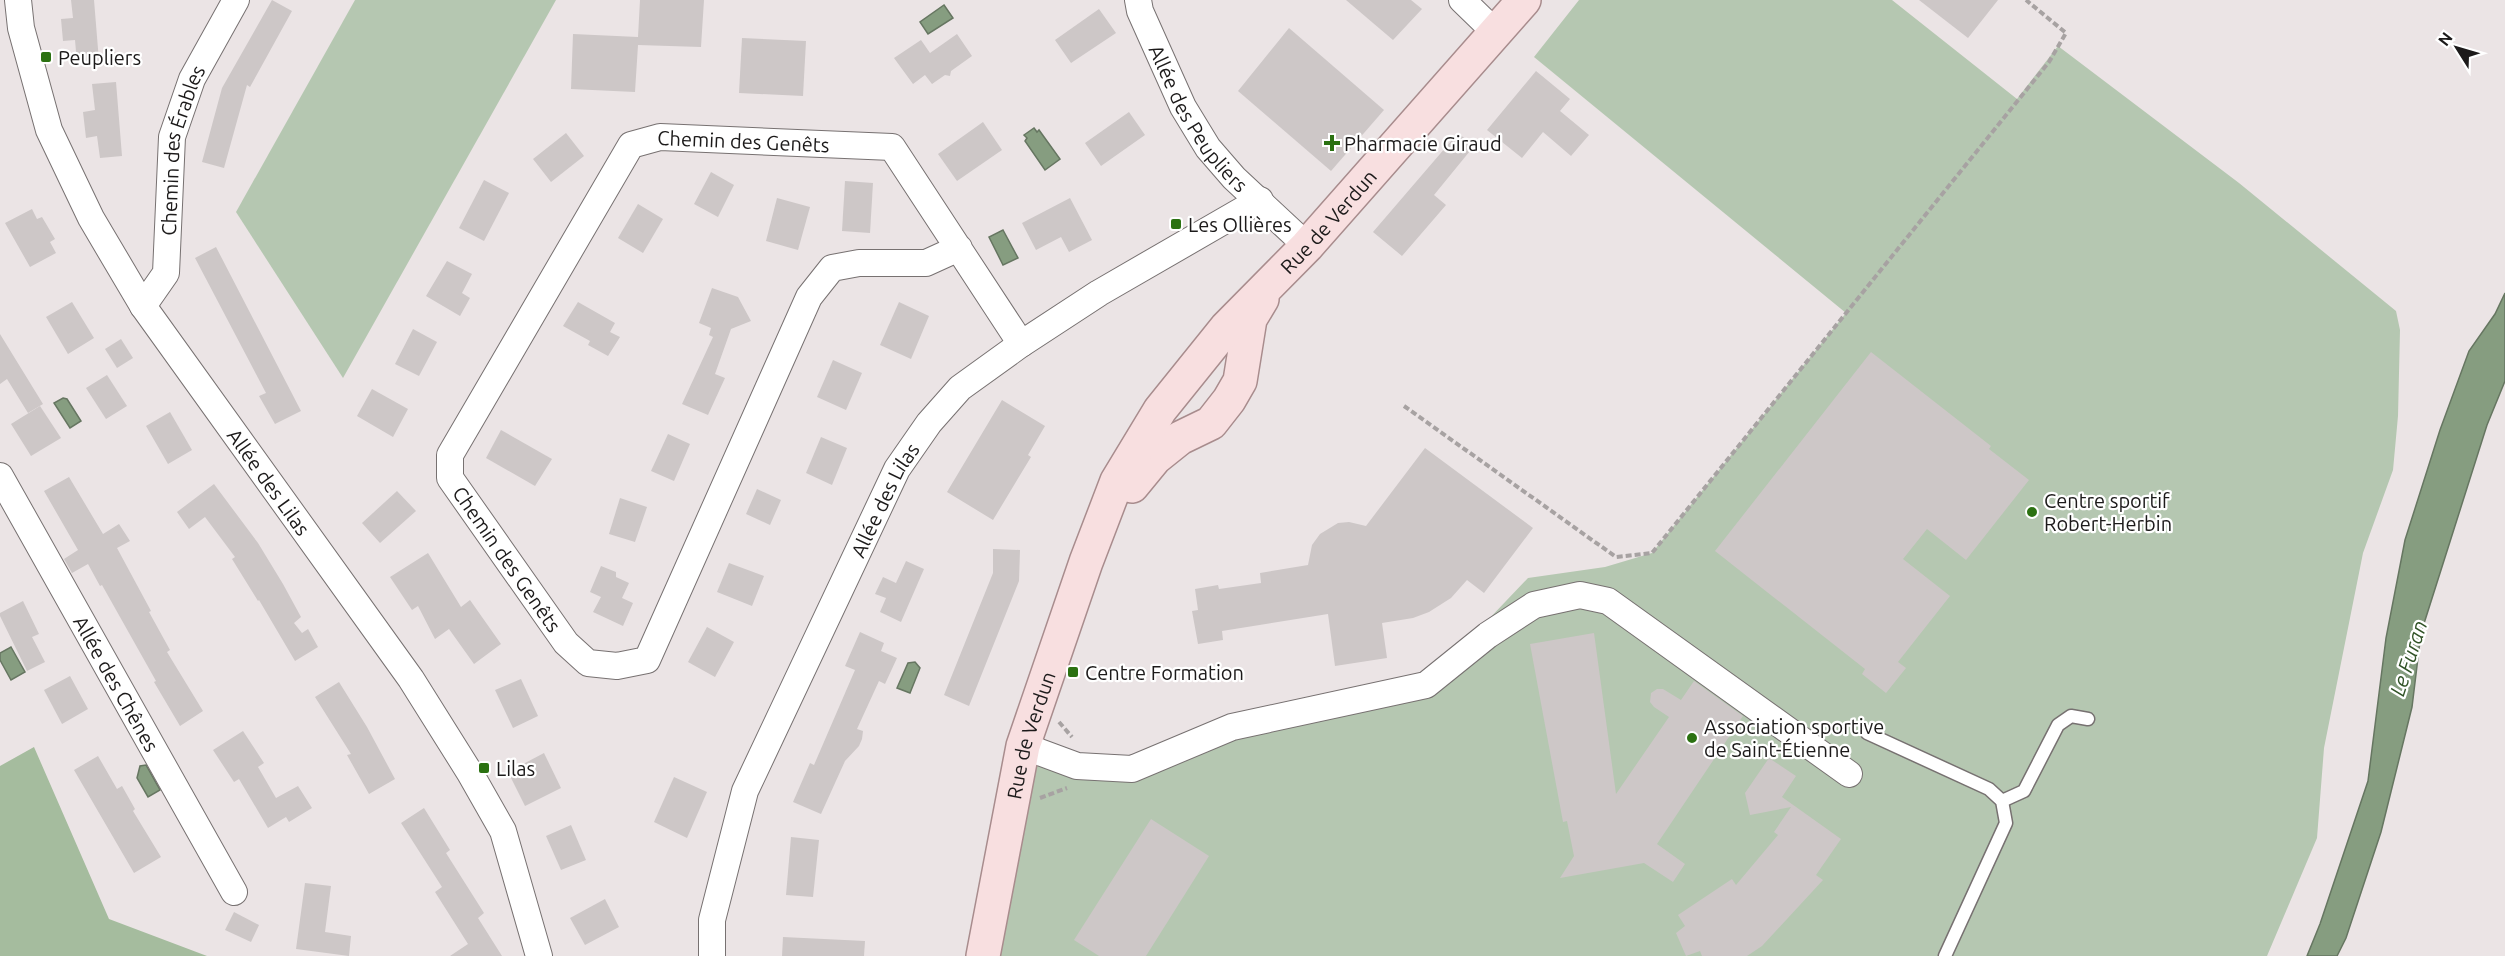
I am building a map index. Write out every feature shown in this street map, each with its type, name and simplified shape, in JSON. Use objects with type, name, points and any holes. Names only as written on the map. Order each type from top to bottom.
[{"type":"main road","name":"Rue de Verdun","points":[[983,956],[1023,746],[1086,562],[1117,481],[1160,410],[1226,328],[1307,246],[1524,0]]},
{"type":"main road","name":"Rue de Verdun","points":[[1104,520],[1155,458],[1180,438],[1211,423],[1229,400],[1240,381],[1250,319],[1275,280]]},
{"type":"street","name":"Allée des Lilas","points":[[18,0],[21,28],[49,130],[91,218],[143,306],[411,679],[465,764],[502,831],[538,956]]},
{"type":"street","name":"Chemin des Érables","points":[[143,306],[166,273],[172,137],[192,79],[236,0]]},
{"type":"street","name":"Allée des Peupliers","points":[[1138,0],[1140,10],[1183,107],[1208,148],[1234,178],[1307,246]]},
{"type":"street","points":[[1462,0],[1496,33]]},
{"type":"street","name":"Chemin des Genêts","points":[[959,248],[926,263],[860,263],[832,268],[809,297],[647,660],[618,666],[588,663],[566,643],[450,478],[450,455],[631,145],[660,137],[892,147],[959,248],[1021,344]]},
{"type":"street","name":"Allée des Lilas","points":[[712,956],[712,920],[745,791],[897,469],[929,423],[960,388],[1021,344],[1099,293],[1260,200]]},
{"type":"street","name":"Allée des Chênes","points":[[0,476],[234,892]]},
{"type":"street","points":[[1023,746],[1077,766],[1132,769],[1232,727],[1426,685],[1488,635],[1534,605],[1580,595],[1608,601],[1849,774]]},
{"type":"lane","points":[[2002,801],[2025,791],[2058,725],[2071,716],[2088,719]]},
{"type":"lane","points":[[1867,733],[1989,789],[2002,801],[2006,823],[1946,956]]},
{"type":"path","points":[[1404,406],[1616,557],[1652,553],[2049,62],[2066,33],[2026,0]]},
{"type":"path","points":[[1056,718],[1074,740]]},
{"type":"path","points":[[1036,799],[1069,787]]},
{"type":"shaded area","points":[[355,0],[556,0],[343,378],[236,212]]},
{"type":"shaded area","name":"Centre sportif Robert-Herbin","points":[[1579,0],[1892,0],[2017,99],[2058,46],[2239,183],[2396,311],[2400,330],[2398,416],[2393,470],[2363,553],[2324,748],[2317,838],[2267,956],[983,956],[1023,746],[1132,769],[1426,685],[1528,578],[1605,567],[1652,553],[1846,313],[1534,57]]},
{"type":"shaded area","points":[[34,747],[109,919],[207,956],[0,956],[0,766]]},
{"type":"water","points":[[944,5],[953,18],[928,34],[920,22]]},
{"type":"water","points":[[1034,128],[1037,132],[1039,130],[1060,159],[1045,170],[1025,141],[1027,138],[1024,135]]},
{"type":"water","points":[[1003,230],[1018,258],[1003,265],[989,237]]},
{"type":"water","name":"Le Furan","points":[[2505,293],[2505,381],[2487,425],[2421,633],[2412,707],[2381,832],[2346,938],[2337,956],[2307,956],[2368,781],[2386,638],[2405,540],[2440,430],[2469,351],[2495,314]]},
{"type":"water","points":[[63,398],[67,399],[81,421],[70,428],[54,403]]},
{"type":"water","points":[[11,647],[25,672],[11,680],[0,660],[0,653]]},
{"type":"water","points":[[915,662],[920,668],[910,693],[897,688],[908,663]]},
{"type":"water","points":[[146,765],[160,790],[148,797],[137,778],[140,766]]},
{"type":"building","points":[[71,0],[94,0],[99,61],[77,63],[75,40],[63,41],[61,19],[73,18]]},
{"type":"building","points":[[272,0],[292,11],[250,87],[247,85],[224,168],[202,162],[222,88]]},
{"type":"building","points":[[640,0],[704,0],[701,47],[638,45],[635,92],[571,89],[573,34],[638,37]]},
{"type":"building","points":[[1346,0],[1411,0],[1422,9],[1393,40]]},
{"type":"building","points":[[1919,0],[1998,0],[1968,38]]},
{"type":"building","points":[[1099,9],[1116,33],[1071,63],[1055,40]]},
{"type":"building","points":[[1289,28],[1384,110],[1331,171],[1238,91]]},
{"type":"building","points":[[957,34],[972,56],[951,71],[950,76],[945,75],[932,84],[925,75],[913,84],[894,58],[921,40],[930,53]]},
{"type":"building","points":[[742,38],[806,41],[803,96],[739,93]]},
{"type":"building","points":[[1536,71],[1570,99],[1560,111],[1589,135],[1571,156],[1543,132],[1522,158],[1487,130]]},
{"type":"building","points":[[116,82],[122,156],[100,158],[97,136],[86,138],[83,112],[95,110],[92,84]]},
{"type":"building","points":[[1129,112],[1145,135],[1101,166],[1085,143]]},
{"type":"building","points":[[983,122],[1002,150],[957,181],[938,154]]},
{"type":"building","points":[[566,133],[584,156],[551,182],[533,159]]},
{"type":"building","points":[[1458,133],[1474,146],[1434,195],[1446,205],[1402,256],[1373,232]]},
{"type":"building","points":[[711,172],[734,185],[718,217],[694,204]]},
{"type":"building","points":[[484,180],[509,193],[484,241],[459,228]]},
{"type":"building","points":[[845,181],[873,183],[870,233],[842,231]]},
{"type":"building","points":[[777,198],[810,207],[798,250],[766,241]]},
{"type":"building","points":[[1070,198],[1092,240],[1069,252],[1061,237],[1036,250],[1022,223]]},
{"type":"building","points":[[638,204],[663,219],[643,253],[618,238]]},
{"type":"building","points":[[32,209],[37,219],[42,217],[55,239],[50,242],[56,253],[30,267],[5,223]]},
{"type":"building","points":[[216,247],[301,411],[275,424],[259,396],[266,393],[195,258]]},
{"type":"building","points":[[447,261],[472,274],[462,293],[470,298],[460,316],[426,296]]},
{"type":"building","points":[[712,288],[738,297],[751,321],[731,329],[715,374],[725,378],[708,415],[682,404],[713,337],[709,335],[711,328],[699,323]]},
{"type":"building","points":[[72,302],[94,338],[68,354],[46,317]]},
{"type":"building","points":[[578,302],[615,323],[610,332],[620,337],[608,356],[588,345],[590,341],[563,326]]},
{"type":"building","points":[[899,302],[929,316],[911,359],[880,345]]},
{"type":"building","points":[[413,329],[437,342],[419,376],[395,364]]},
{"type":"building","points":[[0,334],[43,404],[28,413],[7,379],[0,384]]},
{"type":"building","points":[[121,339],[133,358],[117,368],[105,349]]},
{"type":"building","points":[[1871,352],[1991,446],[1989,449],[2029,480],[1966,560],[1927,529],[1903,559],[1950,596],[1898,662],[1906,668],[1886,693],[1862,674],[1865,669],[1715,551]]},
{"type":"building","points":[[833,360],[862,373],[846,410],[817,397]]},
{"type":"building","points":[[107,375],[127,406],[106,419],[86,388]]},
{"type":"building","points":[[372,389],[408,409],[393,437],[357,416]]},
{"type":"building","points":[[1002,400],[1045,426],[1028,455],[1031,457],[993,520],[947,492]]},
{"type":"building","points":[[40,406],[61,438],[31,456],[11,424]]},
{"type":"building","points":[[170,412],[192,450],[168,464],[146,426]]},
{"type":"building","points":[[501,430],[552,459],[535,486],[486,458]]},
{"type":"building","points":[[668,434],[690,444],[674,481],[651,471]]},
{"type":"building","points":[[821,437],[847,448],[832,485],[806,473]]},
{"type":"building","points":[[1425,448],[1533,528],[1484,593],[1467,580],[1451,598],[1429,612],[1413,618],[1382,623],[1387,658],[1335,666],[1328,614],[1222,631],[1223,640],[1198,644],[1192,611],[1198,610],[1195,589],[1218,585],[1219,589],[1261,583],[1260,573],[1308,565],[1312,545],[1320,534],[1338,523],[1349,522],[1366,526]]},
{"type":"building","points":[[69,477],[103,534],[119,524],[130,541],[117,548],[170,650],[167,652],[203,711],[180,726],[102,585],[100,586],[88,564],[72,573],[64,559],[78,550],[44,491]]},
{"type":"building","points":[[214,484],[258,543],[283,584],[301,617],[294,623],[302,633],[308,629],[318,647],[295,661],[232,559],[235,557],[205,517],[189,529],[177,512]]},
{"type":"building","points":[[757,489],[781,500],[770,525],[746,514]]},
{"type":"building","points":[[397,491],[416,511],[380,543],[362,523]]},
{"type":"building","points":[[620,498],[647,507],[635,542],[609,534]]},
{"type":"building","points":[[993,549],[1020,550],[1019,581],[969,706],[944,695],[993,573]]},
{"type":"building","points":[[428,553],[461,607],[470,600],[501,644],[474,664],[449,629],[435,639],[418,606],[412,610],[390,577]]},
{"type":"building","points":[[906,561],[924,569],[901,622],[880,612],[886,598],[875,594],[883,577],[896,583]]},
{"type":"building","points":[[729,563],[764,576],[752,606],[717,592]]},
{"type":"building","points":[[601,566],[616,572],[616,577],[629,583],[622,598],[633,603],[623,626],[593,612],[601,597],[590,592]]},
{"type":"building","points":[[23,601],[39,634],[32,637],[45,662],[27,671],[0,616],[0,613]]},
{"type":"building","points":[[707,627],[734,642],[715,677],[688,662]]},
{"type":"building","points":[[860,632],[884,643],[881,651],[897,658],[885,684],[879,681],[857,729],[863,731],[859,746],[845,761],[821,814],[793,802],[810,763],[814,765],[855,670],[845,666]]},
{"type":"building","name":"Association sportive de Saint-Étienne","points":[[1594,633],[1616,794],[1669,717],[1650,702],[1651,693],[1657,689],[1663,689],[1681,700],[1694,681],[1743,716],[1657,844],[1685,864],[1673,882],[1644,863],[1560,878],[1574,856],[1567,821],[1563,822],[1530,644]]},
{"type":"building","points":[[70,676],[88,709],[62,724],[44,690]]},
{"type":"building","points":[[521,679],[538,716],[513,728],[495,690]]},
{"type":"building","points":[[339,682],[395,779],[369,794],[347,755],[351,754],[315,697]]},
{"type":"building","points":[[243,731],[264,763],[258,767],[276,798],[298,786],[312,808],[289,822],[286,817],[268,828],[239,779],[234,782],[213,750]]},
{"type":"building","points":[[544,753],[561,788],[525,806],[508,772]]},
{"type":"building","points":[[98,756],[117,789],[122,786],[135,809],[133,811],[161,857],[134,873],[74,770]]},
{"type":"building","points":[[1769,758],[1796,776],[1782,797],[1841,839],[1816,875],[1823,880],[1762,946],[1747,956],[1702,956],[1700,951],[1686,956],[1676,933],[1685,926],[1678,915],[1732,879],[1736,885],[1778,835],[1774,832],[1791,807],[1750,815],[1745,793]]},
{"type":"building","points":[[674,777],[707,792],[687,838],[654,822]]},
{"type":"building","points":[[424,808],[450,850],[446,853],[484,913],[478,918],[502,956],[450,956],[468,944],[435,892],[442,887],[401,823]]},
{"type":"building","points":[[1151,819],[1209,856],[1146,956],[1099,956],[1074,940]]},
{"type":"building","points":[[571,825],[586,860],[561,870],[546,836]]},
{"type":"building","points":[[791,837],[819,840],[813,897],[786,895]]},
{"type":"building","points":[[305,883],[331,886],[325,932],[351,936],[349,956],[296,949]]},
{"type":"building","points":[[605,899],[619,927],[585,945],[570,918]]},
{"type":"building","points":[[234,912],[259,925],[251,942],[225,930]]},
{"type":"building","points":[[783,937],[865,941],[864,956],[782,956]]},
{"type":"place","name":"Peupliers","points":[[46,57]]},
{"type":"place","name":"Pharmacie Giraud","points":[[1332,143]]},
{"type":"place","name":"Les Ollières","points":[[1176,224]]},
{"type":"place","name":"Centre sportif Robert-Herbin","points":[[2032,512]]},
{"type":"place","name":"Centre Formation","points":[[1073,672]]},
{"type":"place","name":"Association sportive de Saint-Étienne","points":[[1692,738]]},
{"type":"place","name":"Lilas","points":[[484,768]]}]
